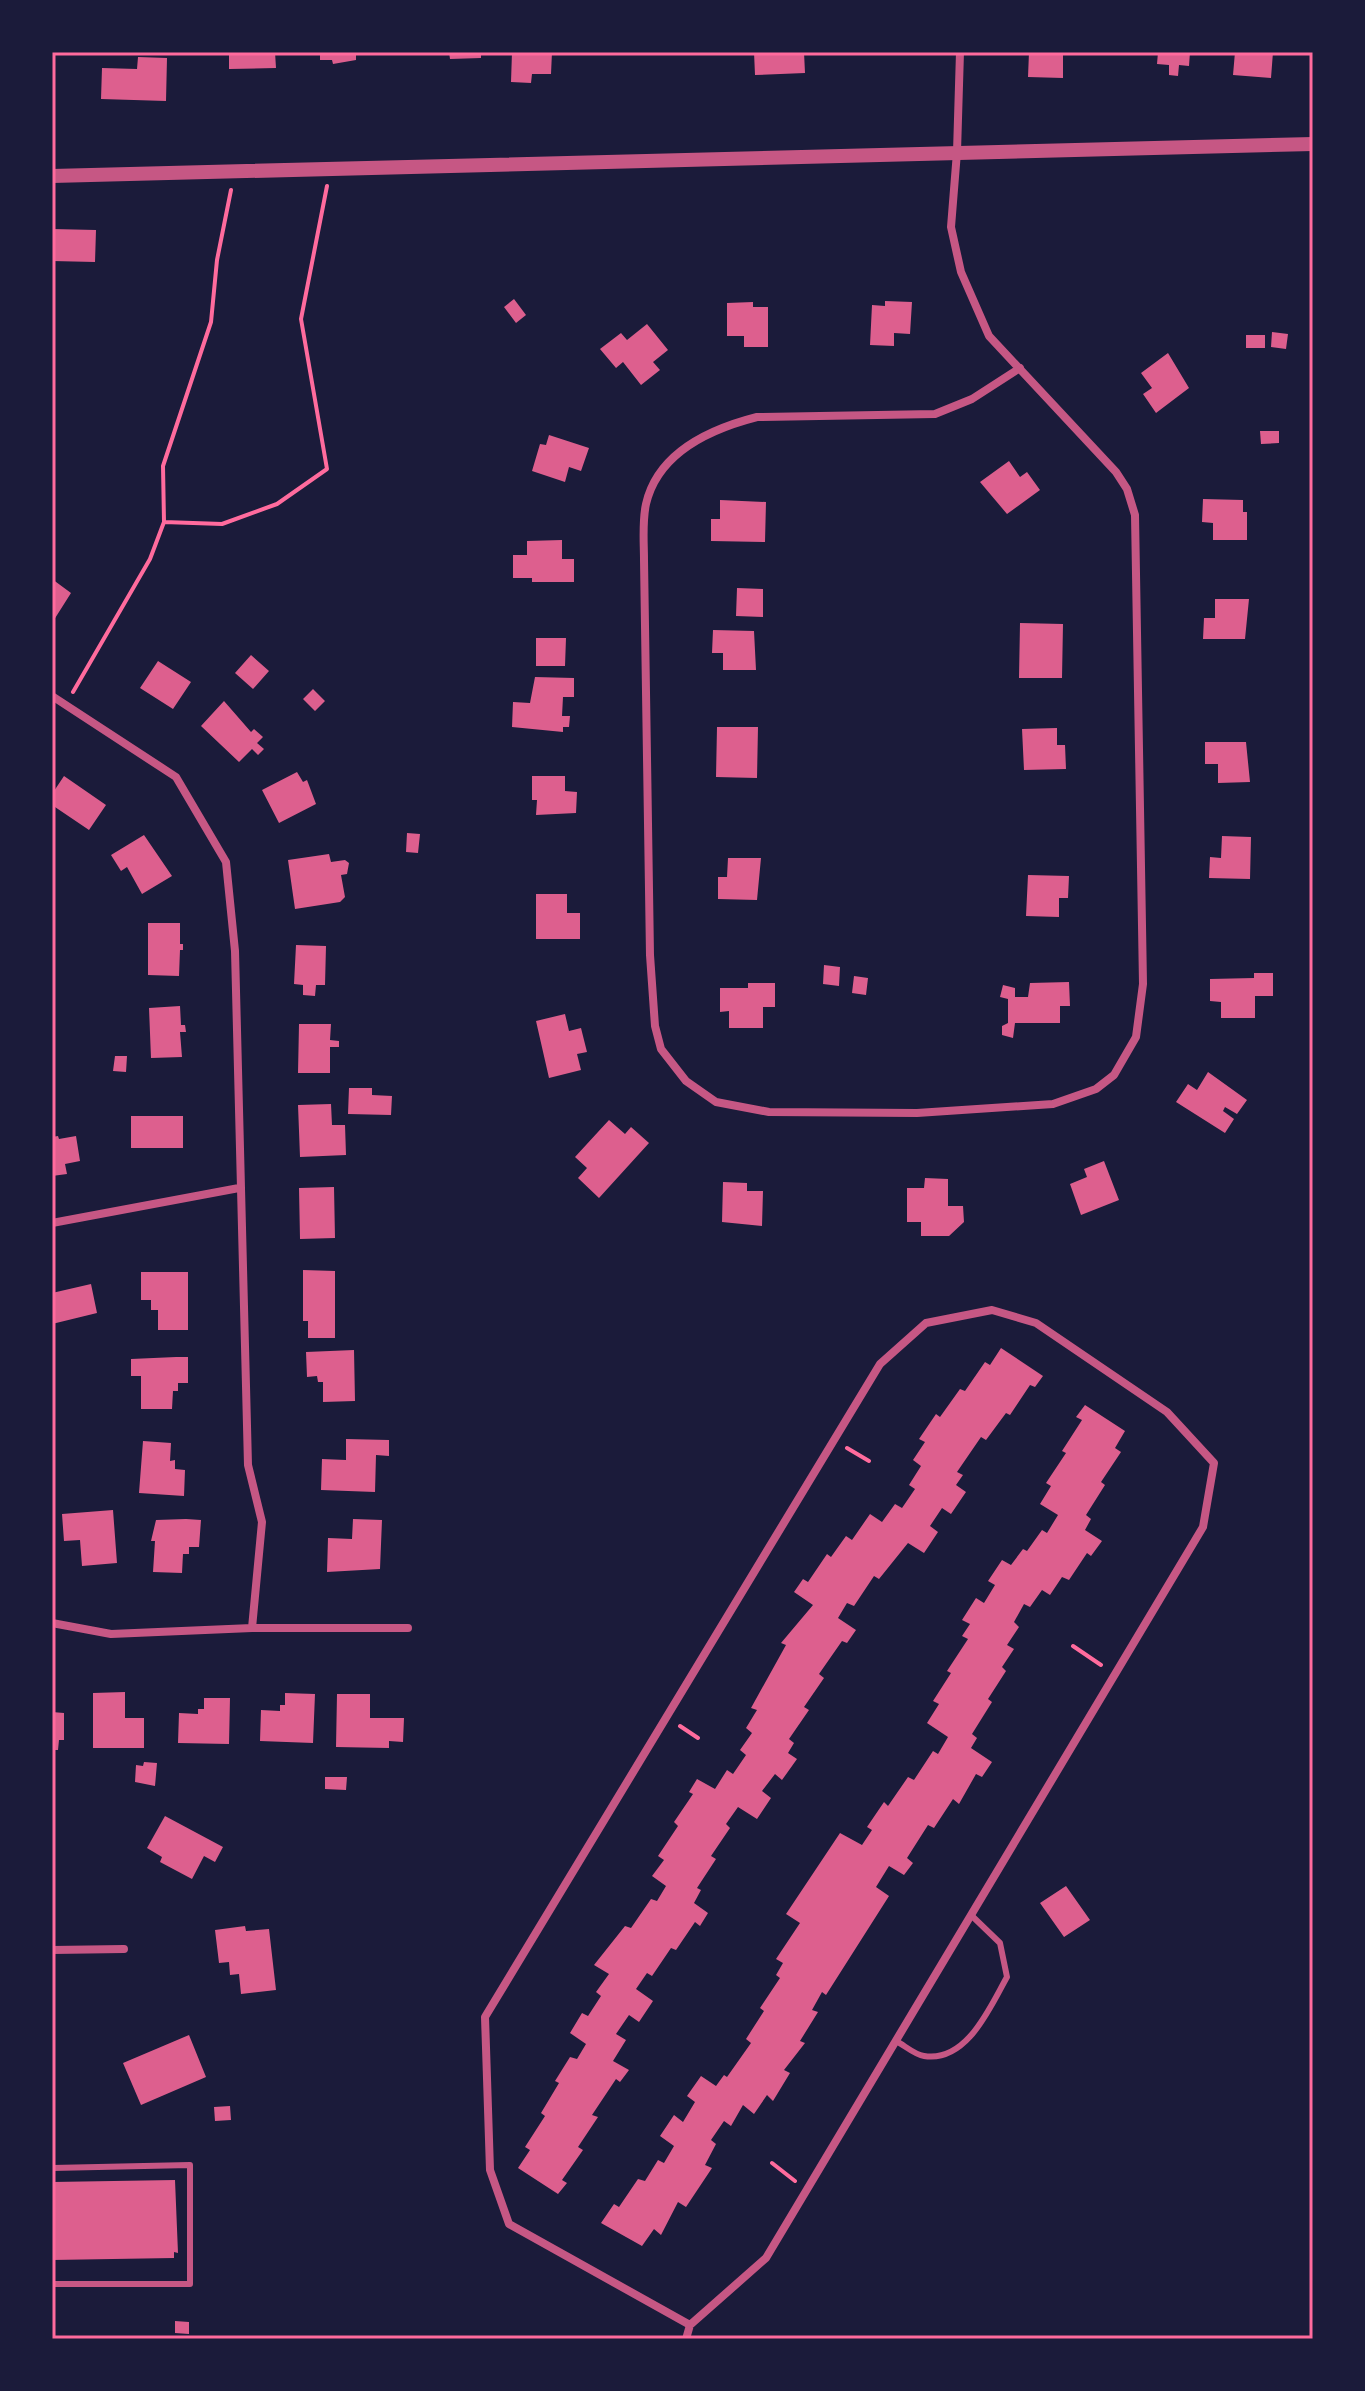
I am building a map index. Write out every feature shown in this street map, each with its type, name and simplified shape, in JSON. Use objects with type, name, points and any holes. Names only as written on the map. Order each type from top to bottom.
[{"type":"street","points":[[960,52],[951,227],[961,272],[989,336],[1020,368],[1116,472],[1127,489],[1135,515],[1141,1012],[1128,1057],[1114,1075],[1096,1089],[1068,1100],[917,1113],[738,1109],[716,1102],[686,1081],[666,1058],[655,1026],[650,955],[644,560],[646,507],[661,469],[704,435],[731,424],[757,417],[935,414],[972,399],[1020,368]]},
{"type":"street","points":[[52,176],[1313,144]]},
{"type":"street","points":[[52,696],[176,777],[226,862],[235,951],[248,1465],[262,1522],[252,1628]]},
{"type":"street","points":[[52,1223],[239,1188]]},
{"type":"street","points":[[686,2339],[690,2325],[766,2258],[1203,1527],[1214,1463],[1167,1412],[1036,1323],[992,1310],[926,1323],[880,1364],[485,2017],[490,2170],[509,2224],[690,2325]]},
{"type":"street","points":[[52,1623],[111,1634],[252,1628],[408,1628]]},
{"type":"street","points":[[52,1950],[124,1949]]},
{"type":"lane","points":[[896,2041],[923,2057],[948,2053],[975,2033],[1007,1977],[1000,1943],[971,1915]]},
{"type":"lane","points":[[52,2168],[190,2165],[190,2284],[52,2284]]},
{"type":"path","points":[[164,522],[222,524],[277,504],[327,469],[301,319],[330,169]]},
{"type":"path","points":[[66,705],[150,559],[164,522],[163,466],[211,322],[217,260],[235,171]]},
{"type":"path","points":[[834,1440],[869,1461]]},
{"type":"path","points":[[1073,1646],[1115,1674]]},
{"type":"path","points":[[667,1717],[698,1738]]},
{"type":"path","points":[[772,2163],[807,2190]]},
{"type":"building","points":[[229,52],[275,52],[276,68],[229,69]]},
{"type":"building","points":[[320,52],[356,52],[356,60],[333,64],[332,60],[320,60]]},
{"type":"building","points":[[449,52],[481,52],[481,58],[450,59]]},
{"type":"building","points":[[512,52],[552,52],[551,74],[532,74],[531,83],[511,82]]},
{"type":"building","points":[[754,52],[804,52],[805,73],[755,75]]},
{"type":"building","points":[[1029,52],[1063,52],[1063,78],[1028,77]]},
{"type":"building","points":[[1158,52],[1190,52],[1189,66],[1179,65],[1178,76],[1169,75],[1169,65],[1157,64]]},
{"type":"building","points":[[1235,52],[1273,52],[1271,78],[1233,75]]},
{"type":"building","points":[[138,57],[167,58],[166,101],[101,99],[102,68],[137,69]]},
{"type":"building","points":[[52,229],[96,230],[95,262],[52,261]]},
{"type":"building","points":[[514,299],[526,315],[516,323],[504,307]]},
{"type":"building","points":[[885,301],[912,302],[910,334],[894,333],[894,346],[870,345],[872,305],[885,306]]},
{"type":"building","points":[[753,302],[753,307],[768,307],[768,347],[744,347],[744,336],[727,336],[727,303]]},
{"type":"building","points":[[647,324],[668,350],[653,362],[660,370],[641,385],[623,362],[616,368],[600,349],[621,333],[627,340]]},
{"type":"building","points":[[1272,332],[1288,334],[1286,349],[1271,347]]},
{"type":"building","points":[[1246,335],[1265,335],[1265,348],[1246,348]]},
{"type":"building","points":[[1168,353],[1189,388],[1156,413],[1143,394],[1152,388],[1141,373]]},
{"type":"building","points":[[1260,431],[1279,431],[1279,443],[1261,444]]},
{"type":"building","points":[[549,435],[589,448],[581,471],[569,467],[565,482],[532,471],[540,444],[546,445]]},
{"type":"building","points":[[1009,461],[1020,477],[1027,472],[1040,490],[1007,514],[980,482]]},
{"type":"building","points":[[1203,499],[1243,500],[1243,512],[1247,512],[1247,540],[1213,540],[1213,523],[1202,522]]},
{"type":"building","points":[[720,500],[766,502],[765,542],[711,541],[711,519],[720,519]]},
{"type":"building","points":[[562,540],[562,559],[574,559],[574,582],[532,582],[532,578],[513,578],[513,555],[527,555],[527,541]]},
{"type":"building","points":[[52,579],[71,593],[52,623]]},
{"type":"building","points":[[737,588],[763,589],[763,617],[736,616]]},
{"type":"building","points":[[1215,599],[1249,599],[1245,639],[1203,639],[1204,618],[1215,618]]},
{"type":"building","points":[[1020,623],[1063,624],[1062,678],[1019,678]]},
{"type":"building","points":[[713,630],[754,631],[756,670],[723,670],[723,653],[712,653]]},
{"type":"building","points":[[536,638],[566,638],[565,666],[536,666]]},
{"type":"building","points":[[251,655],[269,671],[253,689],[235,673]]},
{"type":"building","points":[[158,661],[191,682],[173,709],[140,688]]},
{"type":"building","points":[[535,677],[574,678],[574,697],[563,697],[562,716],[570,716],[569,727],[563,727],[563,732],[512,727],[513,702],[530,703]]},
{"type":"building","points":[[313,689],[325,701],[315,711],[303,699]]},
{"type":"building","points":[[224,701],[251,732],[254,729],[263,737],[257,743],[264,749],[258,755],[252,749],[239,762],[201,726]]},
{"type":"building","points":[[717,727],[758,727],[757,778],[716,777]]},
{"type":"building","points":[[1057,728],[1057,745],[1065,745],[1066,769],[1024,770],[1022,729]]},
{"type":"building","points":[[1205,742],[1246,742],[1250,782],[1218,783],[1218,764],[1205,764]]},
{"type":"building","points":[[297,772],[303,782],[307,780],[316,804],[279,823],[262,790]]},
{"type":"building","points":[[64,776],[106,805],[89,830],[52,805],[52,794]]},
{"type":"building","points":[[532,776],[565,776],[565,791],[577,792],[576,813],[536,815],[537,800],[532,800]]},
{"type":"building","points":[[407,833],[420,834],[418,853],[406,852]]},
{"type":"building","points":[[144,835],[172,876],[142,894],[127,867],[121,871],[111,855]]},
{"type":"building","points":[[1222,836],[1251,837],[1250,879],[1209,878],[1210,857],[1221,858]]},
{"type":"building","points":[[329,854],[331,862],[345,860],[349,863],[347,874],[341,875],[345,897],[340,902],[295,909],[288,860]]},
{"type":"building","points":[[728,858],[761,858],[757,900],[718,899],[718,877],[727,877]]},
{"type":"building","points":[[1028,875],[1069,876],[1068,898],[1059,898],[1059,917],[1026,916]]},
{"type":"building","points":[[536,894],[567,894],[567,913],[580,913],[580,939],[536,939]]},
{"type":"building","points":[[148,923],[180,923],[183,950],[180,950],[179,976],[148,975]]},
{"type":"building","points":[[296,945],[326,946],[325,985],[316,985],[315,996],[303,995],[303,985],[294,984]]},
{"type":"building","points":[[824,965],[840,967],[839,986],[823,984]]},
{"type":"building","points":[[1254,973],[1273,973],[1273,996],[1255,996],[1255,1018],[1221,1018],[1221,1002],[1210,1001],[1210,979],[1254,978]]},
{"type":"building","points":[[854,976],[868,978],[866,995],[852,993]]},
{"type":"building","points":[[1069,982],[1070,1006],[1060,1006],[1060,1023],[1015,1023],[1013,1038],[1002,1035],[1002,1026],[1008,1023],[1008,999],[1000,997],[1003,985],[1015,988],[1015,997],[1028,997],[1030,983]]},
{"type":"building","points":[[748,983],[775,983],[775,1007],[763,1007],[763,1028],[729,1028],[729,1011],[720,1012],[720,988],[748,988]]},
{"type":"building","points":[[180,1006],[181,1025],[185,1025],[186,1032],[180,1032],[182,1057],[151,1058],[149,1008]]},
{"type":"building","points":[[565,1014],[569,1031],[581,1028],[587,1052],[577,1054],[581,1070],[549,1078],[536,1021]]},
{"type":"building","points":[[299,1024],[331,1024],[330,1040],[339,1041],[339,1047],[330,1047],[330,1073],[298,1073]]},
{"type":"building","points":[[115,1056],[127,1056],[126,1072],[113,1071]]},
{"type":"building","points":[[1208,1072],[1247,1100],[1237,1114],[1225,1107],[1223,1111],[1234,1119],[1225,1133],[1176,1102],[1188,1084],[1197,1090]]},
{"type":"building","points":[[349,1088],[372,1088],[372,1095],[392,1096],[391,1115],[348,1114]]},
{"type":"building","points":[[331,1104],[332,1125],[345,1125],[346,1155],[300,1157],[298,1105]]},
{"type":"building","points":[[131,1116],[183,1116],[183,1148],[131,1148]]},
{"type":"building","points":[[609,1120],[625,1134],[631,1127],[649,1143],[599,1198],[578,1178],[587,1168],[575,1157]]},
{"type":"building","points":[[58,1136],[59,1139],[76,1136],[80,1161],[65,1164],[67,1174],[52,1176],[52,1137]]},
{"type":"building","points":[[1104,1161],[1119,1200],[1081,1215],[1070,1184],[1087,1177],[1084,1169]]},
{"type":"building","points":[[925,1178],[948,1179],[948,1206],[963,1206],[964,1222],[949,1236],[921,1236],[921,1222],[907,1222],[907,1188],[924,1188]]},
{"type":"building","points":[[723,1182],[747,1183],[747,1191],[763,1191],[762,1226],[722,1222]]},
{"type":"building","points":[[334,1187],[335,1238],[300,1239],[299,1188]]},
{"type":"building","points":[[303,1270],[335,1271],[335,1338],[308,1338],[308,1321],[303,1321]]},
{"type":"building","points":[[141,1272],[188,1272],[188,1330],[158,1330],[158,1310],[151,1310],[151,1300],[141,1300]]},
{"type":"building","points":[[91,1284],[97,1313],[52,1324],[52,1293]]},
{"type":"building","points":[[1001,1348],[1043,1376],[1035,1387],[1030,1385],[1010,1415],[1006,1413],[986,1440],[981,1437],[957,1472],[963,1475],[956,1485],[966,1492],[951,1514],[942,1508],[930,1526],[938,1532],[924,1553],[908,1543],[879,1579],[874,1576],[854,1606],[847,1603],[838,1618],[856,1630],[847,1643],[842,1641],[819,1674],[824,1678],[804,1707],[809,1710],[789,1739],[794,1743],[788,1753],[797,1759],[782,1780],[775,1774],[762,1791],[771,1798],[757,1819],[738,1807],[726,1824],[730,1828],[711,1856],[716,1859],[697,1888],[701,1890],[694,1903],[708,1913],[700,1926],[695,1922],[676,1950],[671,1948],[652,1976],[647,1973],[636,1989],[653,2001],[639,2022],[629,2015],[616,2034],[626,2040],[613,2061],[629,2070],[620,2082],[616,2079],[592,2115],[598,2117],[578,2147],[583,2150],[562,2180],[567,2183],[558,2194],[518,2168],[530,2150],[525,2147],[545,2116],[541,2113],[559,2083],[555,2081],[570,2057],[577,2059],[586,2044],[570,2033],[582,2013],[588,2016],[601,1996],[596,1992],[609,1974],[594,1965],[625,1926],[631,1928],[651,1899],[657,1901],[666,1886],[652,1876],[664,1860],[658,1856],[678,1826],[674,1822],[693,1794],[689,1792],[697,1779],[715,1789],[727,1770],[733,1774],[746,1755],[740,1750],[752,1733],[746,1728],[757,1710],[751,1708],[786,1645],[781,1643],[813,1605],[794,1592],[803,1579],[808,1582],[827,1554],[831,1557],[846,1536],[852,1540],[870,1514],[882,1522],[895,1504],[902,1508],[915,1489],[909,1485],[921,1466],[913,1460],[925,1442],[919,1439],[936,1414],[940,1417],[960,1389],[965,1391],[985,1362],[990,1365]]},
{"type":"building","points":[[354,1350],[355,1401],[323,1402],[323,1382],[318,1382],[317,1376],[307,1377],[306,1352]]},
{"type":"building","points":[[188,1357],[188,1383],[178,1383],[178,1391],[173,1391],[172,1409],[141,1409],[141,1376],[131,1376],[131,1359]]},
{"type":"building","points":[[1085,1405],[1125,1431],[1115,1448],[1121,1452],[1101,1482],[1105,1485],[1086,1515],[1091,1519],[1085,1530],[1102,1541],[1091,1556],[1087,1553],[1069,1580],[1062,1577],[1050,1595],[1042,1590],[1030,1607],[1024,1604],[1014,1622],[1019,1627],[1007,1645],[1014,1649],[1002,1667],[1006,1671],[988,1699],[992,1702],[972,1734],[977,1738],[971,1748],[992,1762],[982,1777],[976,1774],[959,1804],[953,1799],[934,1828],[928,1825],[907,1858],[913,1863],[904,1875],[889,1866],[876,1887],[889,1896],[826,1995],[822,1992],[812,2010],[818,2012],[800,2041],[805,2043],[784,2070],[790,2073],[773,2101],[767,2095],[754,2114],[743,2105],[731,2126],[724,2121],[711,2140],[716,2144],[705,2165],[712,2168],[686,2207],[678,2202],[661,2235],[654,2229],[642,2246],[601,2223],[614,2204],[619,2207],[638,2179],[645,2181],[658,2160],[664,2163],[674,2146],[660,2136],[674,2115],[683,2122],[695,2102],[687,2096],[701,2076],[716,2086],[724,2075],[727,2077],[751,2043],[746,2039],[764,2011],[760,2008],[780,1978],[776,1975],[783,1963],[776,1959],[800,1923],[786,1914],[840,1833],[862,1845],[872,1830],[867,1827],[884,1802],[888,1806],[908,1777],[914,1780],[933,1751],[938,1754],[948,1737],[927,1723],[939,1704],[933,1701],[951,1673],[947,1671],[968,1639],[962,1636],[970,1624],[962,1620],[976,1598],[984,1603],[995,1585],[988,1581],[1002,1560],[1011,1565],[1023,1549],[1027,1551],[1042,1530],[1047,1533],[1058,1515],[1040,1504],[1051,1486],[1046,1483],[1066,1453],[1062,1451],[1082,1420],[1076,1417]]},
{"type":"building","points":[[346,1439],[389,1440],[389,1456],[376,1455],[375,1492],[321,1490],[322,1459],[346,1460]]},
{"type":"building","points":[[143,1441],[171,1443],[170,1461],[175,1460],[175,1469],[185,1470],[184,1496],[139,1493]]},
{"type":"building","points":[[113,1510],[117,1563],[82,1566],[80,1540],[64,1541],[62,1514]]},
{"type":"building","points":[[353,1519],[382,1520],[380,1569],[327,1572],[328,1538],[352,1539]]},
{"type":"building","points":[[156,1520],[201,1520],[199,1547],[189,1547],[189,1554],[183,1554],[182,1573],[153,1572],[155,1541],[151,1541]]},
{"type":"building","points":[[125,1692],[125,1718],[144,1718],[144,1748],[93,1748],[93,1693]]},
{"type":"building","points":[[285,1693],[315,1694],[313,1743],[260,1741],[261,1710],[280,1711],[280,1705],[285,1705]]},
{"type":"building","points":[[337,1694],[370,1694],[370,1718],[404,1718],[403,1742],[389,1741],[389,1748],[336,1747]]},
{"type":"building","points":[[204,1698],[230,1698],[229,1744],[178,1743],[179,1713],[198,1714],[198,1709],[204,1709]]},
{"type":"building","points":[[52,1712],[64,1713],[64,1740],[59,1740],[58,1750],[52,1750]]},
{"type":"building","points":[[144,1762],[157,1763],[155,1786],[135,1782],[136,1765],[143,1766]]},
{"type":"building","points":[[325,1777],[347,1777],[346,1790],[325,1789]]},
{"type":"building","points":[[165,1816],[223,1847],[215,1862],[204,1856],[192,1879],[160,1862],[162,1857],[147,1848]]},
{"type":"building","points":[[1066,1886],[1090,1920],[1064,1937],[1040,1903]]},
{"type":"building","points":[[245,1926],[246,1931],[269,1929],[276,1990],[241,1994],[239,1974],[230,1975],[229,1962],[219,1963],[215,1930]]},
{"type":"building","points":[[189,2035],[206,2077],[141,2105],[123,2063]]},
{"type":"building","points":[[230,2106],[231,2120],[215,2121],[214,2107]]},
{"type":"building","points":[[175,2180],[178,2253],[174,2252],[174,2258],[52,2260],[52,2182]]},
{"type":"building","points":[[175,2321],[189,2322],[189,2334],[175,2333]]}]
